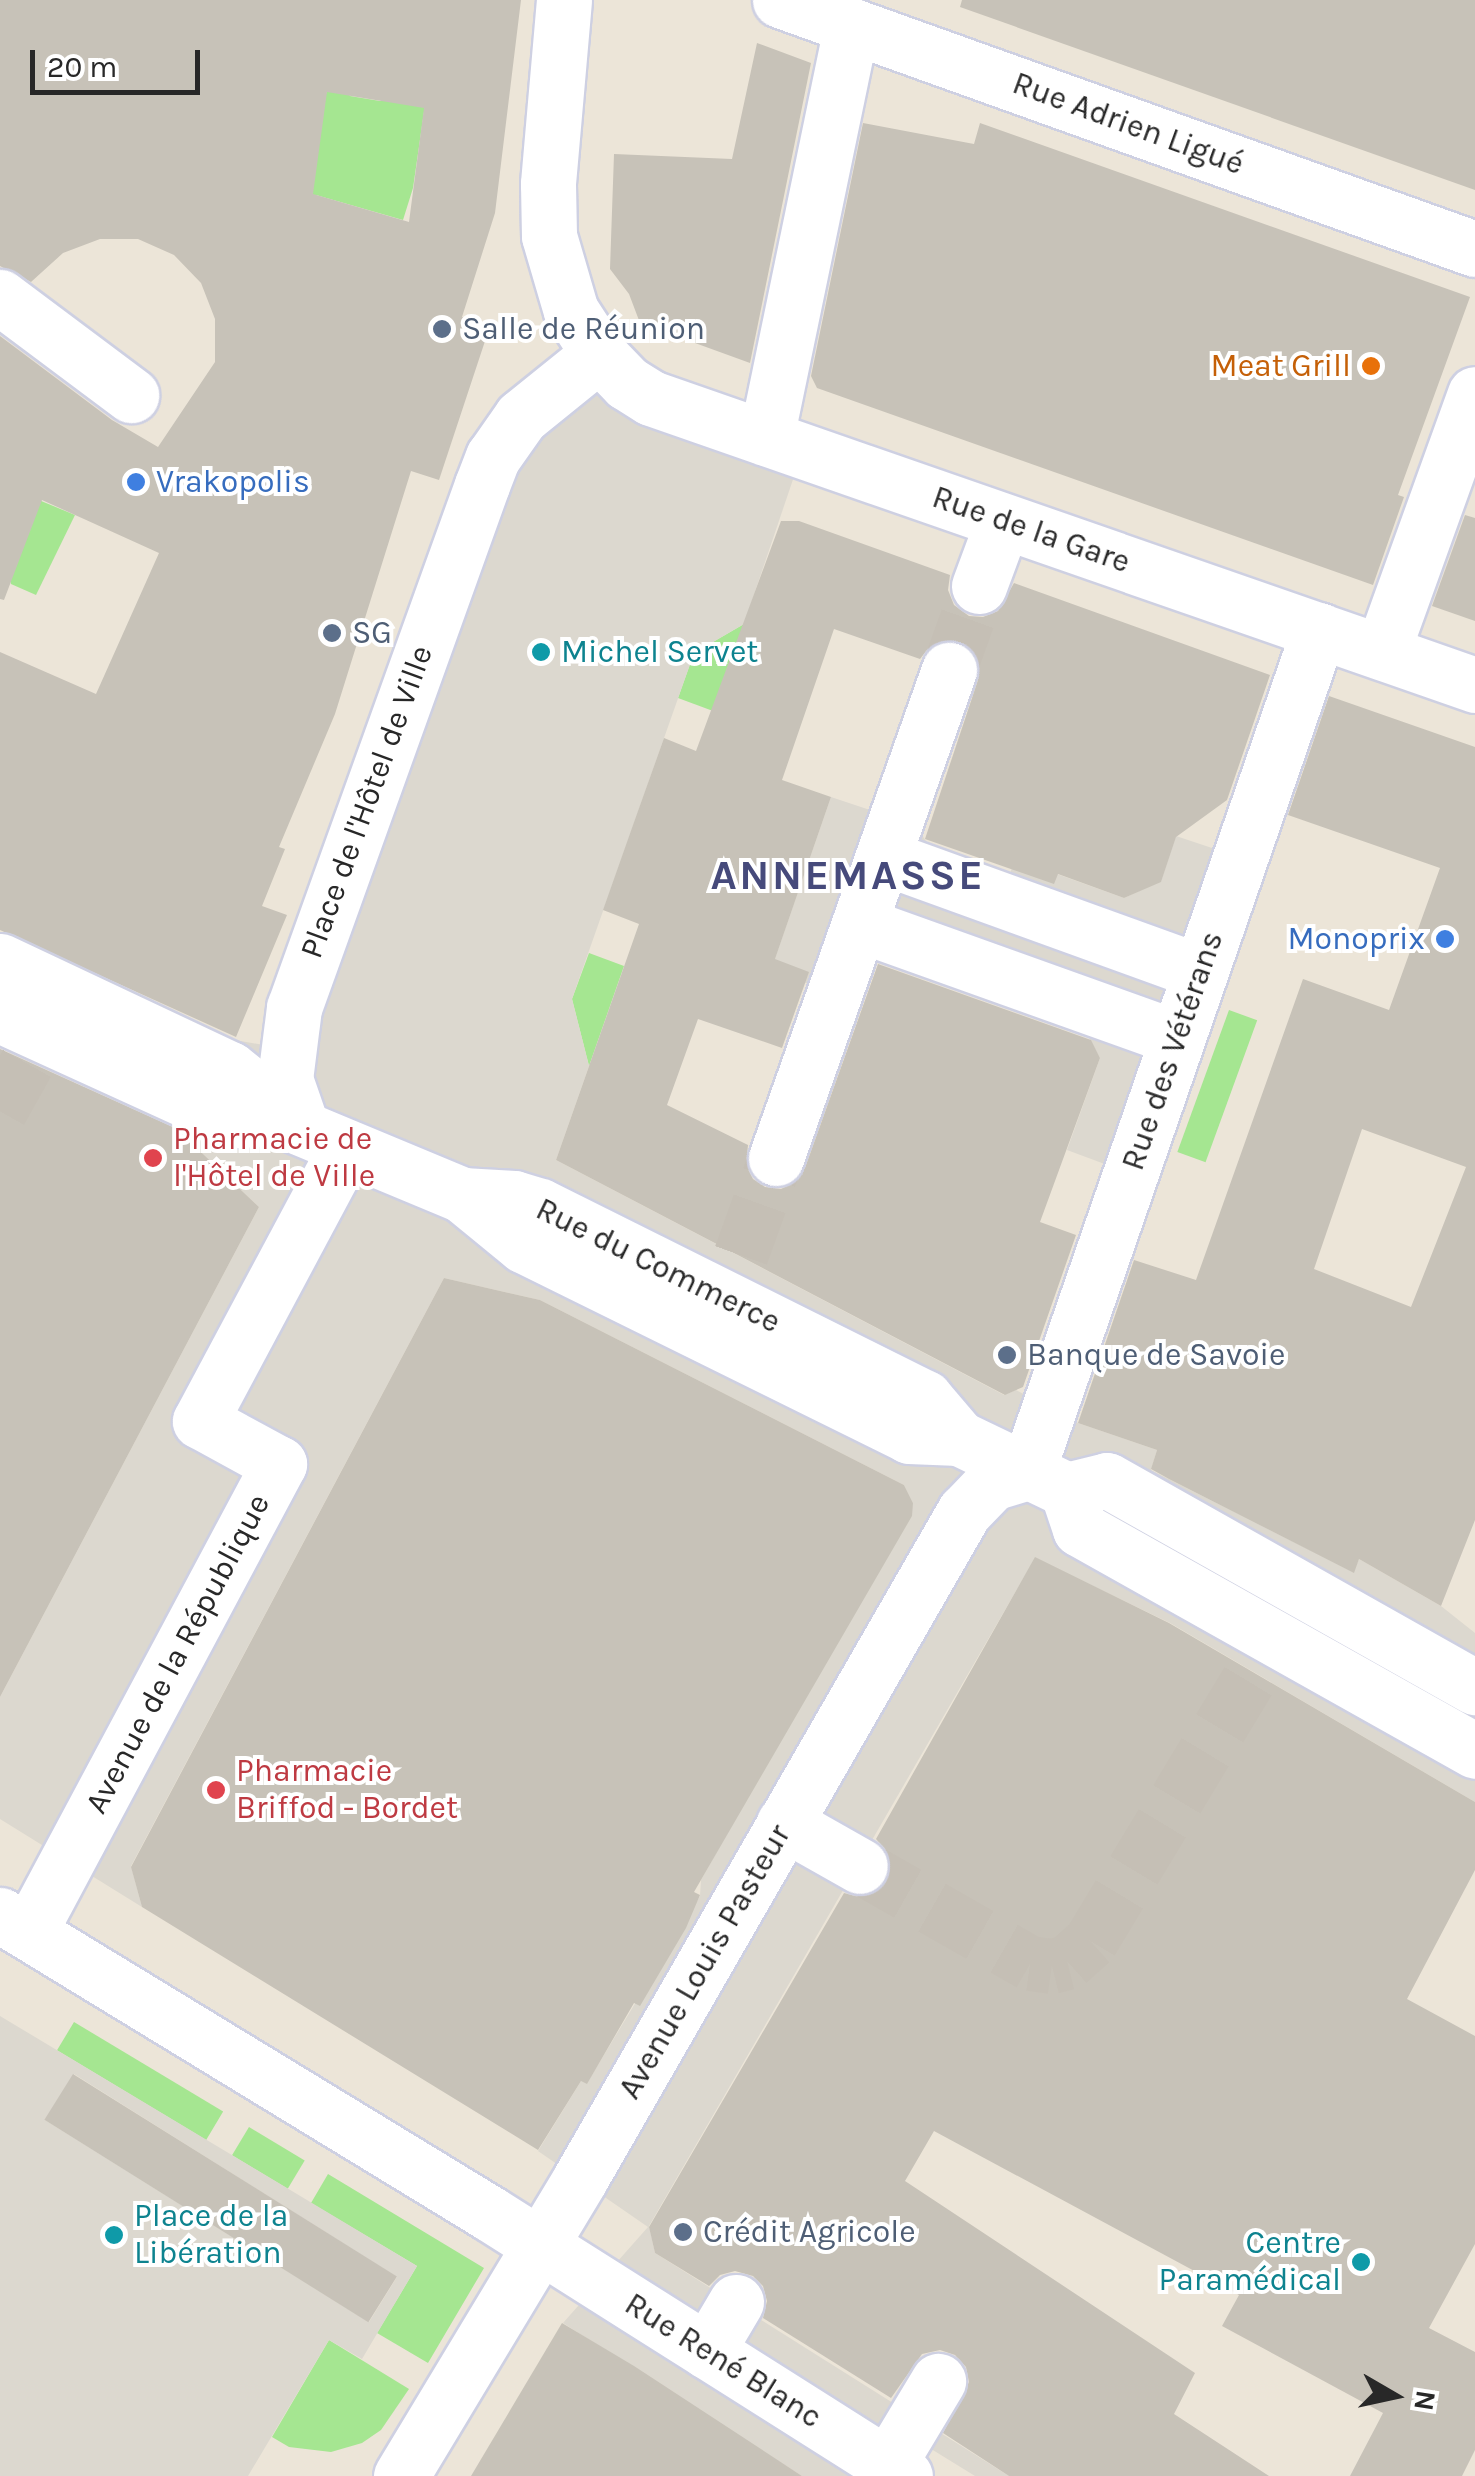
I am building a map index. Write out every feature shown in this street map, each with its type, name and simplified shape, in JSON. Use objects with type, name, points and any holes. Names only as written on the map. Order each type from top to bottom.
[{"type":"street","name":"Rue de la Gare","points":[[564,0],[548,184],[549,236],[571,310],[598,354],[628,384],[651,398],[1475,685]]},
{"type":"street","name":"Rue Adrien Ligué","points":[[780,0],[1475,249]]},
{"type":"street","points":[[766,438],[851,26]]},
{"type":"street","points":[[0,297],[132,394]]},
{"type":"street","name":"Place de l'Hôtel de Ville","points":[[307,1131],[284,1079],[294,1008],[482,485],[493,456],[520,417],[598,354]]},
{"type":"street","points":[[1382,652],[1475,394]]},
{"type":"street","points":[[980,586],[1003,521]]},
{"type":"street","name":"Rue des Vétérans","points":[[1047,1481],[1047,1409],[1319,630]]},
{"type":"street","points":[[776,1158],[949,670]]},
{"type":"street","points":[[883,858],[1200,972]]},
{"type":"street","points":[[859,924],[1177,1038]]},
{"type":"street","points":[[0,961],[230,1069],[307,1131]]},
{"type":"street","points":[[0,1015],[210,1111],[307,1131],[462,1195]]},
{"type":"street","name":"Avenue de la République","points":[[14,1923],[279,1464],[200,1421],[307,1131]]},
{"type":"street","name":"Rue du Commerce","points":[[462,1195],[514,1198],[734,1277],[926,1398],[960,1438],[1047,1481]]},
{"type":"street","name":"Rue du Commerce","points":[[462,1195],[522,1246],[909,1436],[960,1438]]},
{"type":"street","points":[[1047,1481],[1107,1480],[1457,1677],[1418,1720]]},
{"type":"street","points":[[1047,1481],[1080,1528],[1263,1654],[1418,1720],[1475,1752]]},
{"type":"street","name":"Avenue Louis Pasteur","points":[[401,2476],[540,2246],[964,1512],[992,1484],[1047,1481]]},
{"type":"street","points":[[784,1823],[860,1866]]},
{"type":"street","points":[[14,1923],[540,2246]]},
{"type":"street","name":"Rue René Blanc","points":[[540,2246],[891,2472]]},
{"type":"street","points":[[707,2351],[736,2302]]},
{"type":"street","points":[[891,2472],[938,2381]]},
{"type":"green space","points":[[332,59],[350,96],[380,101],[426,98],[413,188],[403,220],[316,195],[302,237]]},
{"type":"green space","points":[[17,491],[75,515],[36,595],[11,584],[0,533]]},
{"type":"green space","points":[[744,624],[713,711],[678,698],[694,653]]},
{"type":"green space","points":[[589,953],[624,966],[589,1066],[572,999]]},
{"type":"green space","points":[[1229,1010],[1257,1020],[1206,1162],[1177,1152]]},
{"type":"green space","points":[[74,2022],[223,2112],[206,2140],[57,2050]]},
{"type":"green space","points":[[249,2127],[305,2160],[288,2189],[232,2155]]},
{"type":"green space","points":[[328,2174],[484,2268],[428,2363],[377,2333],[417,2266],[311,2203]]},
{"type":"green space","points":[[329,2340],[409,2389],[381,2430],[362,2443],[331,2452],[289,2447],[272,2437]]},
{"type":"shaded area","points":[[599,354],[803,450],[744,624],[694,653],[572,999],[589,1066],[556,1160],[1004,1395],[1016,1390],[1078,1423],[1157,1450],[1151,1470],[1353,1572],[1359,1559],[1441,1606],[1475,1633],[1475,1802],[1170,1623],[1035,1558],[649,2226],[655,2253],[1009,2476],[975,2476],[915,2439],[904,2457],[934,2476],[802,2476],[563,2323],[648,2227],[538,2151],[581,2081],[587,2083],[700,1896],[701,1880],[913,1503],[904,1485],[540,1300],[444,1278],[131,1866],[142,1907],[0,1819],[0,1697],[259,1207],[202,1153],[206,1141],[0,1038],[0,939],[235,1040],[286,1049],[493,457]]},
{"type":"shaded area","points":[[935,756],[943,773],[922,835],[931,849],[1007,882],[1012,868],[1057,874],[1124,898],[1161,881],[1176,836],[1218,850],[1110,1166],[1067,1150],[1100,1058],[1080,1021],[886,953],[819,988],[771,970],[831,797],[882,814]]},
{"type":"shaded area","name":"Place de la Libération","points":[[0,2016],[417,2266],[362,2359],[329,2340],[248,2476],[0,2476]],"holes":[[[74,2074],[397,2277],[369,2322],[45,2120]]]},
{"type":"building","points":[[0,0],[521,0],[495,213],[462,317],[490,326],[439,480],[411,471],[335,714],[279,847],[285,849],[262,906],[287,915],[236,1037],[0,930],[0,652],[96,694],[159,553],[42,500],[4,600],[0,599],[0,336],[112,420],[158,447],[215,362],[215,319],[201,283],[174,255],[138,239],[100,239],[63,253],[31,282],[0,266]],"holes":[[[327,92],[424,108],[409,222],[313,194]]]},
{"type":"building","points":[[962,0],[1475,0],[1475,190],[960,7]]},
{"type":"building","points":[[757,43],[811,63],[750,363],[640,323],[629,294],[610,269],[614,154],[732,159]]},
{"type":"building","points":[[863,123],[974,144],[980,123],[1470,297],[1398,495],[1404,497],[1373,585],[817,388],[811,376]]},
{"type":"building","points":[[1465,515],[1475,518],[1475,621],[1432,606]]},
{"type":"building","points":[[781,521],[799,521],[950,575],[948,590],[954,605],[969,616],[983,617],[998,611],[1014,583],[1270,675],[1227,800],[1176,837],[1161,882],[1124,898],[1058,874],[1054,884],[925,839],[978,680],[979,663],[972,649],[958,640],[942,640],[930,646],[920,659],[834,629],[782,780],[831,797],[775,959],[809,972],[782,1048],[698,1019],[667,1105],[748,1145],[746,1165],[753,1179],[765,1187],[781,1189],[795,1182],[805,1168],[878,964],[1091,1040],[1100,1058],[1040,1222],[1076,1235],[1023,1387],[1005,1395],[556,1160],[639,924],[603,910],[664,738],[696,751]]},
{"type":"building","points":[[1329,696],[1475,747],[1475,1520],[1441,1606],[1359,1559],[1354,1573],[1169,1479],[1151,1469],[1157,1450],[1078,1423],[1134,1260],[1196,1280],[1303,979],[1389,1010],[1440,868],[1288,815]],"holes":[[[1362,1129],[1466,1167],[1411,1307],[1314,1269]]]},
{"type":"building","points":[[0,1049],[206,1142],[202,1153],[259,1207],[0,1697]]},
{"type":"building","points":[[444,1278],[540,1300],[904,1485],[913,1503],[912,1516],[694,1892],[700,1895],[686,1928],[640,2006],[634,2003],[587,2084],[581,2081],[538,2150],[142,1907],[131,1867]]},
{"type":"building","points":[[1035,1557],[1169,1623],[1475,1802],[1475,1870],[1407,1999],[1475,2036],[1475,2244],[1429,2328],[1475,2352],[1475,2450],[1462,2476],[1350,2476],[1383,2413],[1222,2326],[1239,2295],[934,2131],[905,2181],[1195,2373],[1174,2414],[1269,2476],[1009,2476],[943,2433],[969,2382],[966,2367],[955,2355],[940,2350],[922,2354],[891,2398],[763,2318],[767,2301],[763,2286],[753,2276],[735,2271],[720,2275],[709,2286],[655,2253],[649,2227],[844,1893],[859,1897],[875,1893],[888,1880],[891,1865],[887,1851],[876,1839]]},
{"type":"building","points":[[73,2074],[397,2276],[368,2322],[44,2120]]},
{"type":"building","points":[[562,2323],[634,2366],[802,2476],[471,2476]]},
{"type":"tunnel","points":[[949,670],[979,586]]},
{"type":"tunnel","points":[[0,1111],[32,1054]]},
{"type":"tunnel","points":[[741,1255],[776,1158]]},
{"type":"tunnel","points":[[860,1866],[1030,1963],[1052,1966],[1068,1962],[1091,1941],[1253,1672]]},
{"type":"place","name":"Salle de Réunion","points":[[442,329]]},
{"type":"place","name":"Meat Grill","points":[[1371,366]]},
{"type":"place","name":"Vrakopolis","points":[[136,482]]},
{"type":"place","name":"SG","points":[[332,633]]},
{"type":"place","name":"Michel Servet","points":[[541,652]]},
{"type":"place","name":"Monoprix","points":[[1445,939]]},
{"type":"place","name":"Pharmacie de l'Hôtel de Ville","points":[[153,1158]]},
{"type":"place","name":"Banque de Savoie","points":[[1007,1355]]},
{"type":"place","name":"Pharmacie Briffod - Bordet","points":[[216,1790]]},
{"type":"place","name":"Crédit Agricole","points":[[683,2232]]},
{"type":"place","name":"Place de la Libération","points":[[114,2235]]},
{"type":"place","name":"Centre Paramédical","points":[[1361,2262]]},
{"type":"district","name":"ANNEMASSE","points":[[848,875]]}]
